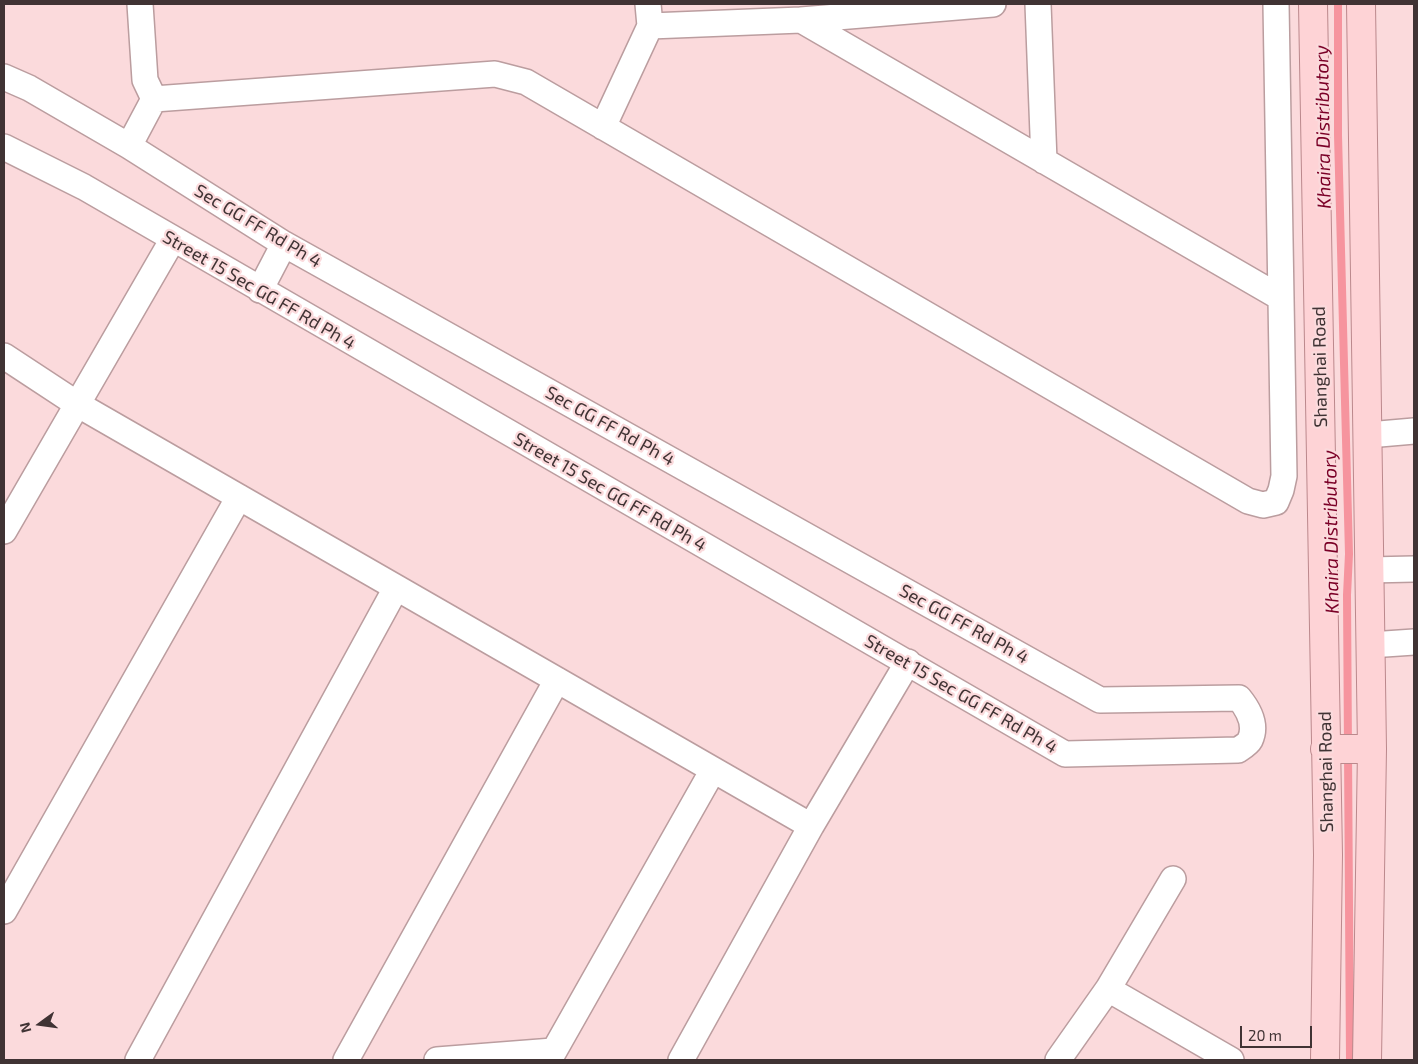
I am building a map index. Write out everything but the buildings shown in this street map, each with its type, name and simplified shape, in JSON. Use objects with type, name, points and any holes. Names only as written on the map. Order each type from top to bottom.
[{"type":"main road","name":"Shanghai Road","points":[[1313,4],[1349,748],[1367,1060]]},
{"type":"main road","name":"Shanghai Road","points":[[1325,1060],[1328,855],[1370,645],[1361,4]]},
{"type":"street","points":[[140,4],[145,80],[154,99]]},
{"type":"street","points":[[603,127],[649,15],[801,20],[993,4]]},
{"type":"street","points":[[1038,4],[1044,161]]},
{"type":"street","points":[[154,99],[494,74],[526,82],[1248,501],[1263,505],[1276,502],[1284,476],[1276,4]]},
{"type":"street","points":[[801,20],[1281,298]]},
{"type":"street","name":"Sec GG FF Rd Ph 4","points":[[4,77],[29,88],[129,146],[284,244],[1100,700],[1239,698],[1248,709],[1252,724],[1250,740],[1238,750]]},
{"type":"street","points":[[129,146],[154,99]]},
{"type":"street","name":"Street 15 Sec GG FF Rd Ph 4","points":[[4,147],[84,187],[1065,754],[1238,750]]},
{"type":"street","points":[[4,531],[173,239]]},
{"type":"street","points":[[260,290],[284,244]]},
{"type":"street","points":[[4,356],[77,404],[812,826]]},
{"type":"street","points":[[1368,435],[1414,430]]},
{"type":"street","points":[[4,911],[239,496]]},
{"type":"street","points":[[1370,570],[1414,569]]},
{"type":"street","points":[[138,1060],[396,588]]},
{"type":"street","points":[[1370,645],[1414,642]]},
{"type":"street","points":[[681,1060],[812,826],[908,662]]},
{"type":"street","points":[[346,1060],[557,680]]},
{"type":"street","points":[[437,1060],[551,1056],[714,770]]},
{"type":"street","points":[[1058,1060],[1108,989],[1173,879]]},
{"type":"street","points":[[1108,989],[1231,1060]]},
{"type":"waterway","name":"Khaira Distributory","points":[[1338,4],[1338,135],[1349,554],[1347,595],[1350,1060]]}]
